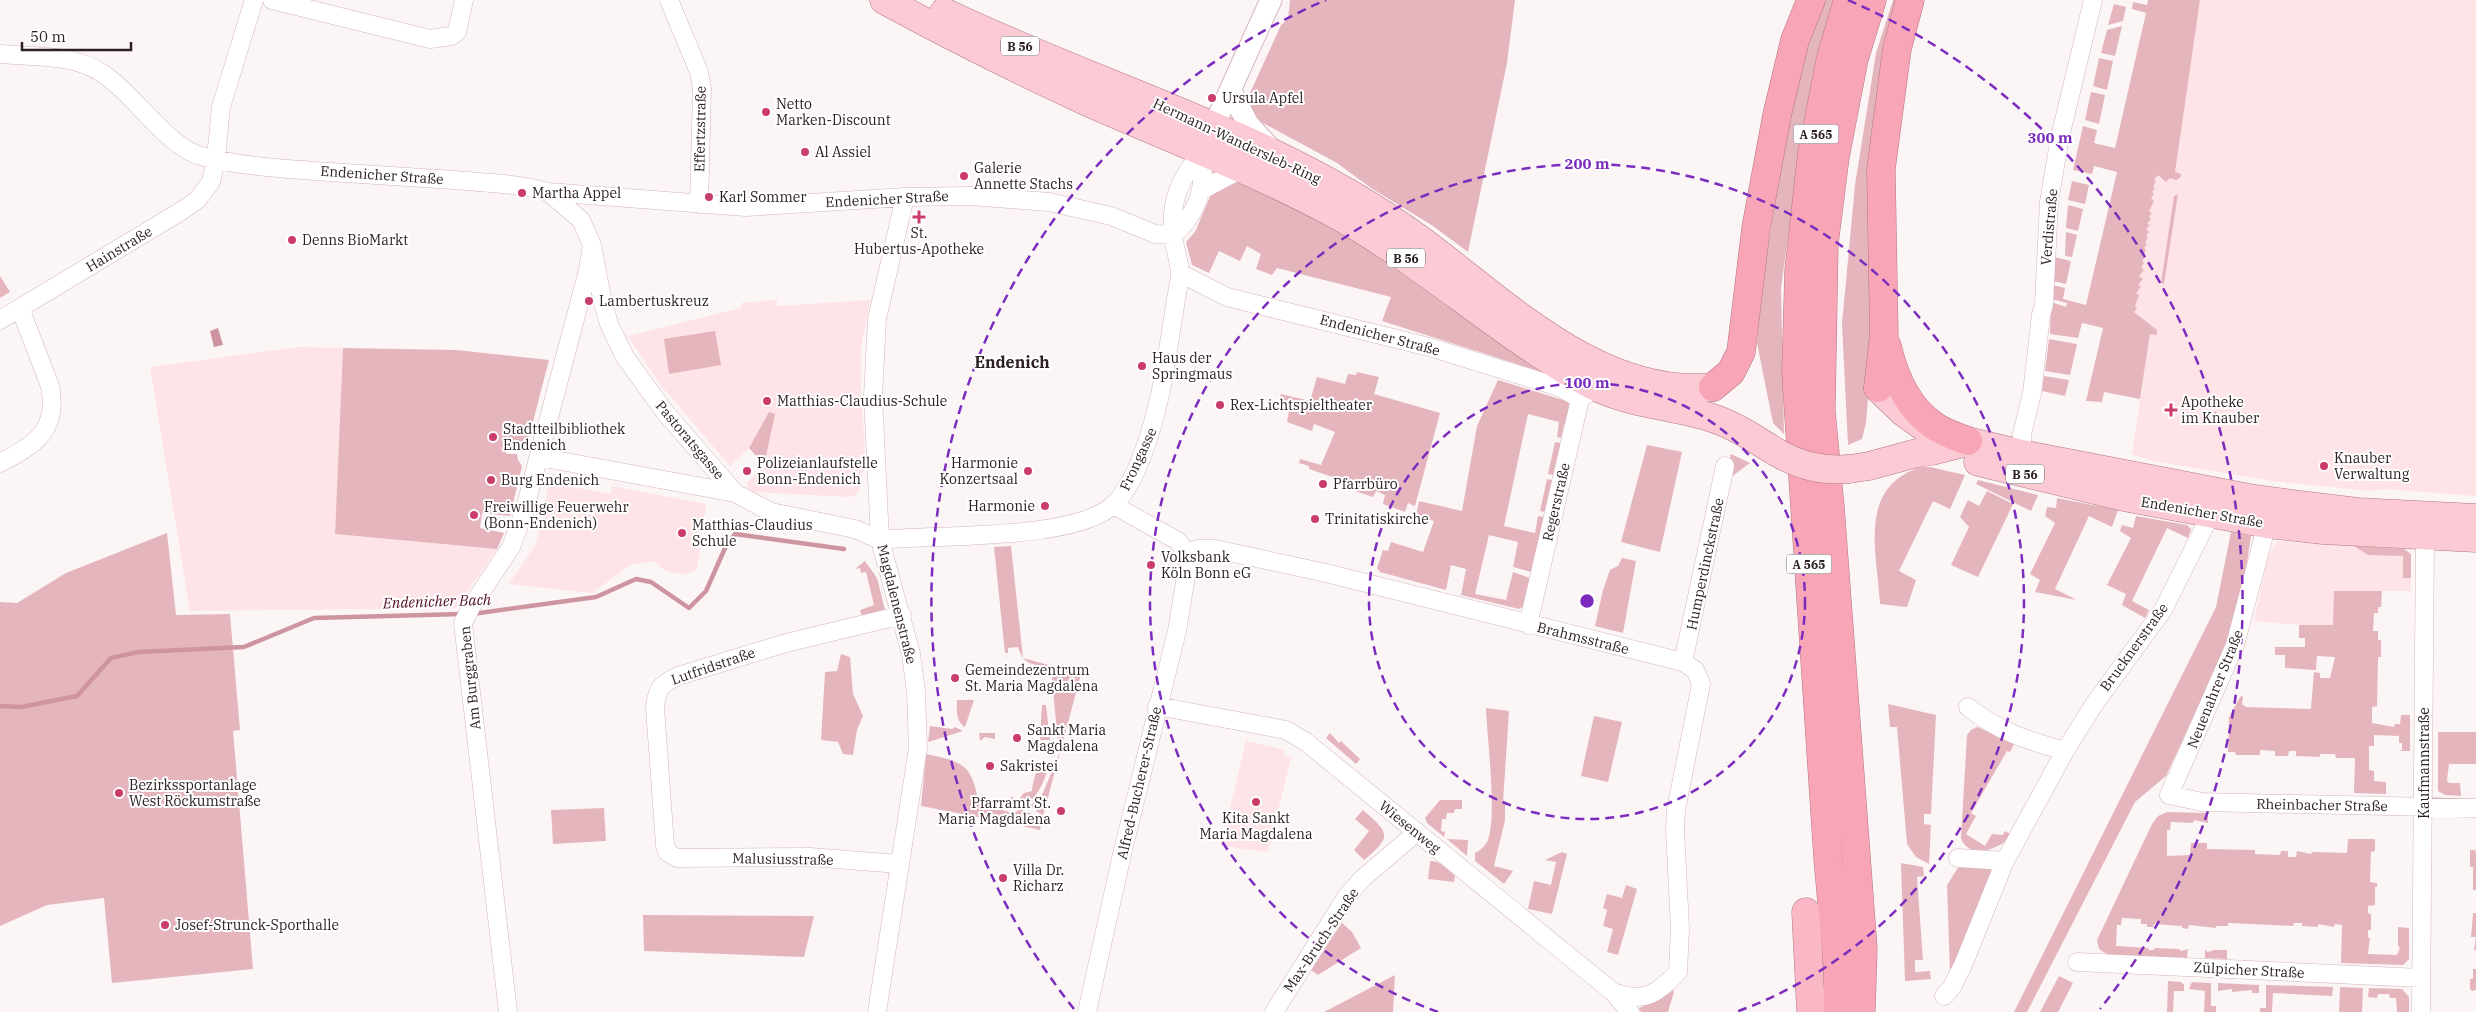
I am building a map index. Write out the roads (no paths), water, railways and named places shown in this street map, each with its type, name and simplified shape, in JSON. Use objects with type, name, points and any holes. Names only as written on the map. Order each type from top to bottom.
[{"type":"highway","points":[[1713,387],[1731,372],[1741,352],[1756,228],[1776,115],[1795,40],[1811,0]]},
{"type":"highway","name":"A 565","points":[[1838,1012],[1838,971],[1828,858],[1796,372],[1799,270],[1812,153],[1831,57],[1848,0]]},
{"type":"highway","name":"A 565","points":[[1861,1012],[1863,948],[1830,506],[1821,411],[1824,244],[1835,157],[1854,58],[1872,0]]},
{"type":"highway","points":[[1878,388],[1884,335],[1881,168],[1897,50],[1910,0]]},
{"type":"highway","points":[[1884,335],[1894,373],[1916,408],[1936,427],[1968,441]]},
{"type":"highway","points":[[1824,1012],[1828,858]]},
{"type":"highway","points":[[1806,912],[1811,1012]]},
{"type":"highway","points":[[1863,948],[1875,989],[1875,1012]]},
{"type":"main road","name":"Hermann-Wandersleb-Ring","points":[[884,0],[1033,76],[1287,190],[1366,232],[1431,275],[1554,363],[1588,393]]},
{"type":"main road","name":"Hermann-Wandersleb-Ring","points":[[920,0],[1028,50],[1279,157],[1364,203],[1401,226],[1537,329],[1590,361],[1636,378]]},
{"type":"main road","name":"B 56","points":[[1636,378],[1673,386],[1713,387]]},
{"type":"main road","name":"Endenicher Straße","points":[[1636,378],[1675,409]]},
{"type":"main road","name":"Endenicher Straße","points":[[1878,388],[1916,423],[1934,432],[1968,441],[2027,455],[2250,498],[2358,512],[2476,538]]},
{"type":"main road","name":"Endenicher Straße","points":[[1588,393],[1711,417],[1732,426],[1793,462],[1814,468],[1834,470],[1868,466],[1917,453],[1932,452],[1968,441]]},
{"type":"main road","name":"Endenicher Straße","points":[[1932,452],[2049,480],[2267,524],[2323,530],[2428,526],[2476,518]]},
{"type":"street","name":"Hainstraße","points":[[0,320],[197,200],[211,182],[216,158],[221,107],[254,0]]},
{"type":"street","points":[[272,0],[430,39],[451,36],[457,32],[464,0]]},
{"type":"street","name":"Effertzstraße","points":[[669,0],[699,72],[702,89],[698,204]]},
{"type":"street","points":[[1173,235],[1186,224],[1202,190],[1205,174],[1202,152],[1271,0]]},
{"type":"street","name":"Verdistraße","points":[[2027,455],[2022,443],[2022,434],[2032,393],[2044,305],[2049,202],[2060,137],[2093,0]]},
{"type":"street","name":"Endenicher Straße","points":[[0,54],[72,62],[98,70],[113,80],[188,150],[200,156],[216,158],[231,163],[266,168],[501,184],[548,192],[596,194],[746,207],[905,197],[970,196],[1049,202],[1111,216],[1155,234],[1173,235]]},
{"type":"street","points":[[1231,91],[1248,124],[1279,157]]},
{"type":"street","name":"Frongasse","points":[[880,540],[1035,531],[1096,516],[1114,505],[1122,495],[1136,468],[1156,419],[1169,351],[1180,273],[1173,235],[1173,204],[1183,175],[1202,152]]},
{"type":"street","points":[[1202,190],[1241,169]]},
{"type":"street","name":"Endenicher Straße","points":[[548,192],[581,220]]},
{"type":"street","points":[[592,245],[581,220],[588,202],[596,194]]},
{"type":"street","name":"Magdalenenstraße","points":[[877,1012],[918,748],[916,692],[911,654],[902,615],[880,540],[873,396],[877,319],[905,197]]},
{"type":"street","name":"Pastoratsgasse","points":[[592,245],[603,303],[617,342],[625,357],[664,411],[735,493],[771,512],[856,529],[880,540]]},
{"type":"street","name":"Am Burggraben","points":[[508,1012],[463,623],[471,607],[511,547],[539,457],[588,270],[592,245]]},
{"type":"street","name":"Endenicher Straße","points":[[1180,273],[1227,297],[1430,347],[1559,387],[1588,393]]},
{"type":"street","points":[[0,463],[34,444],[51,417],[53,400],[50,386],[20,308]]},
{"type":"street","name":"Regerstraße","points":[[1528,625],[1588,393]]},
{"type":"street","points":[[539,457],[735,493]]},
{"type":"street","name":"Humperdinckstraße","points":[[1684,662],[1725,466]]},
{"type":"street","points":[[2267,524],[2280,512],[2293,504]]},
{"type":"street","points":[[1114,505],[1178,541],[1186,554]]},
{"type":"street","name":"Brucknerstraße","points":[[1944,996],[1952,987],[1963,965],[2005,862],[2065,751],[2095,703],[2163,610],[2211,514]]},
{"type":"street","name":"Neuenahrer Straße","points":[[2169,795],[2236,645],[2267,524]]},
{"type":"street","name":"Kaufmannstraße","points":[[2421,1012],[2428,526]]},
{"type":"street","name":"Brahmsstraße","points":[[1186,554],[1198,549],[1215,549],[1276,562],[1684,662]]},
{"type":"street","name":"Alfred-Bucherer-Straße","points":[[1087,1012],[1157,706],[1177,631],[1186,578],[1186,554]]},
{"type":"street","name":"Lutfridstraße","points":[[668,853],[665,845],[655,708],[656,692],[665,683],[678,676],[786,643],[902,615]]},
{"type":"street","points":[[1613,992],[1630,998],[1654,994],[1678,972],[1680,928],[1675,830],[1676,810],[1701,684],[1695,670],[1684,662]]},
{"type":"street","name":"Wiesenweg","points":[[1157,706],[1286,730],[1306,742],[1613,992],[1630,1012]]},
{"type":"street","points":[[1968,707],[1985,722],[2022,739],[2065,751]]},
{"type":"street","name":"Rheinbacher Straße","points":[[2169,795],[2202,802],[2476,808]]},
{"type":"street","name":"Max-Bruch-Straße","points":[[1274,1012],[1347,896],[1363,878],[1417,832]]},
{"type":"street","name":"Malusiusstraße","points":[[668,853],[677,858],[810,857],[899,864]]},
{"type":"street","points":[[1958,858],[2005,862]]},
{"type":"street","name":"Zülpicher Straße","points":[[2077,962],[2421,978]]},
{"type":"waterway","name":"Endenicher Bach","points":[[472,614],[596,597],[636,579],[651,582],[689,608],[706,591],[726,546],[735,534],[844,549]]},
{"type":"waterway","name":"Endenicher Bach","points":[[0,706],[21,707],[77,696],[111,658],[138,652],[244,647],[314,618],[462,614]]},
{"type":"place","name":"Ursula Apfel","points":[[1212,98]]},
{"type":"place","name":"Netto Marken-Discount","points":[[766,112]]},
{"type":"place","name":"Al Assiel","points":[[805,152]]},
{"type":"place","name":"Galerie Annette Stachs","points":[[964,176]]},
{"type":"place","name":"Martha Appel","points":[[522,193]]},
{"type":"place","name":"Karl Sommer","points":[[709,197]]},
{"type":"place","name":"St. Hubertus-Apotheke","points":[[919,217]]},
{"type":"place","name":"Denns BioMarkt","points":[[292,240]]},
{"type":"place","name":"Lambertuskreuz","points":[[589,301]]},
{"type":"place","name":"Haus der Springmaus","points":[[1142,366]]},
{"type":"place","name":"Matthias-Claudius-Schule","points":[[767,401]]},
{"type":"place","name":"Rex-Lichtspieltheater","points":[[1220,405]]},
{"type":"place","name":"Apotheke im Knauber","points":[[2171,410]]},
{"type":"place","name":"Stadtteilbibliothek Endenich","points":[[493,437]]},
{"type":"place","name":"Knauber Verwaltung","points":[[2324,466]]},
{"type":"place","name":"Polizeianlaufstelle Bonn-Endenich","points":[[747,471]]},
{"type":"place","name":"Harmonie Konzertsaal","points":[[1028,471]]},
{"type":"place","name":"Burg Endenich","points":[[491,480]]},
{"type":"place","name":"Pfarrbüro","points":[[1323,484]]},
{"type":"place","name":"Harmonie","points":[[1045,506]]},
{"type":"place","name":"Freiwillige Feuerwehr (Bonn-Endenich)","points":[[474,515]]},
{"type":"place","name":"Trinitatiskirche","points":[[1315,519]]},
{"type":"place","name":"Matthias-Claudius Schule","points":[[682,533]]},
{"type":"place","name":"Volksbank Köln Bonn eG","points":[[1151,565]]},
{"type":"place","name":"Gemeindezentrum St. Maria Magdalena","points":[[955,678]]},
{"type":"place","name":"Sankt Maria Magdalena","points":[[1017,738]]},
{"type":"place","name":"Sakristei","points":[[990,766]]},
{"type":"place","name":"Bezirkssportanlage West Röckumstraße","points":[[119,793]]},
{"type":"place","name":"Kita Sankt Maria Magdalena","points":[[1256,802]]},
{"type":"place","name":"Pfarramt St. Maria Magdalena","points":[[1061,811]]},
{"type":"place","name":"Villa Dr. Richarz","points":[[1003,878]]},
{"type":"place","name":"Josef-Strunck-Sporthalle","points":[[165,925]]},
{"type":"district","name":"Endenich","points":[[1012,362]]}]
